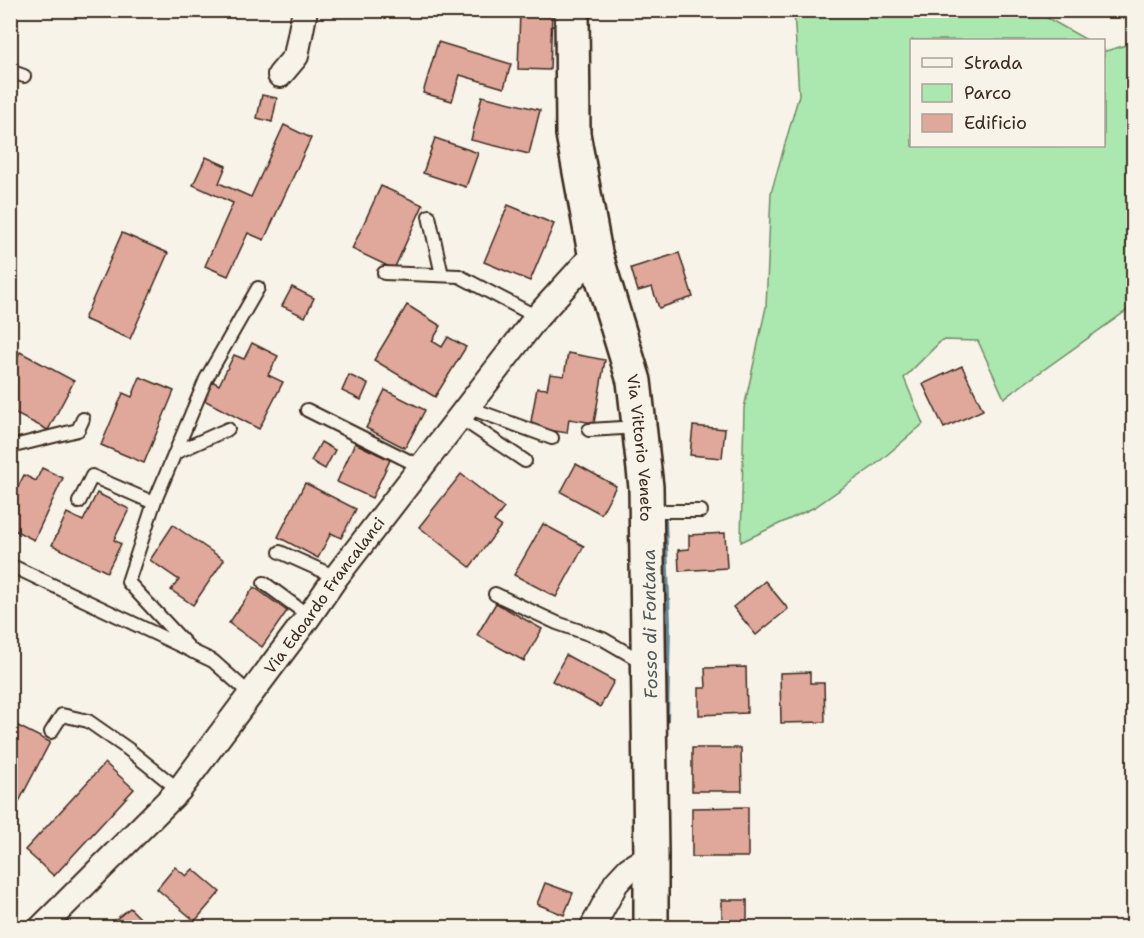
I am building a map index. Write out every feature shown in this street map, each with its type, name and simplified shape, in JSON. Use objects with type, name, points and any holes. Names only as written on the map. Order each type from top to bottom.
[{"type":"street","points":[[280,75],[296,56],[305,10]]},
{"type":"street","name":"Via Vittorio Veneto","points":[[575,12],[573,134],[595,253],[634,381],[646,487],[657,511],[649,666],[651,927]]},
{"type":"street","name":"Via Edoardo Francalanci","points":[[41,927],[178,790],[336,577],[463,412],[537,317],[595,253]]},
{"type":"street","points":[[592,927],[616,883],[629,869],[651,855]]},
{"type":"lane","points":[[10,71],[24,76]]},
{"type":"lane","points":[[429,216],[442,275]]},
{"type":"lane","points":[[384,273],[459,276],[537,317]]},
{"type":"lane","points":[[193,652],[128,582],[154,503],[206,379],[258,288]]},
{"type":"lane","points":[[307,410],[421,467]]},
{"type":"lane","points":[[463,412],[552,438]]},
{"type":"lane","points":[[463,412],[525,461]]},
{"type":"lane","points":[[10,447],[78,429],[83,419]]},
{"type":"lane","points":[[589,430],[640,427]]},
{"type":"lane","points":[[177,452],[228,429]]},
{"type":"lane","points":[[79,502],[92,476],[154,503]]},
{"type":"lane","points":[[657,511],[701,511]]},
{"type":"lane","points":[[280,552],[336,577]]},
{"type":"lane","points":[[10,565],[213,661],[250,694]]},
{"type":"lane","points":[[264,583],[309,616]]},
{"type":"lane","points":[[495,594],[557,623],[603,639],[649,666]]},
{"type":"lane","points":[[51,732],[62,715],[88,721],[128,749],[178,790]]},
{"type":"green space","points":[[794,11],[1035,11],[1085,39],[910,39],[910,147],[1105,147],[1105,50],[1133,43],[1133,306],[1004,398],[978,341],[942,340],[904,378],[923,424],[874,466],[815,507],[741,542],[744,408],[766,307],[771,193],[799,95]]},
{"type":"building","points":[[520,11],[552,12],[550,70],[518,69]]},
{"type":"building","points":[[438,42],[511,64],[504,88],[460,75],[452,101],[423,93]]},
{"type":"building","points":[[262,95],[277,98],[272,122],[257,118]]},
{"type":"building","points":[[482,96],[540,110],[529,154],[471,140]]},
{"type":"building","points":[[284,125],[311,138],[264,240],[248,233],[228,276],[205,266],[233,203],[193,185],[206,157],[226,166],[219,183],[251,197]]},
{"type":"building","points":[[435,138],[478,153],[466,187],[423,173]]},
{"type":"building","points":[[381,186],[423,205],[394,269],[352,249]]},
{"type":"building","points":[[508,205],[554,224],[530,281],[484,262]]},
{"type":"building","points":[[122,233],[168,253],[130,339],[84,319]]},
{"type":"building","points":[[679,253],[693,297],[659,308],[652,287],[638,291],[631,268]]},
{"type":"building","points":[[292,287],[314,298],[305,317],[282,306]]},
{"type":"building","points":[[407,305],[441,326],[432,341],[442,347],[448,337],[466,347],[435,397],[374,360]]},
{"type":"building","points":[[252,343],[278,356],[268,375],[283,382],[259,429],[202,399],[212,381],[219,385],[234,355],[244,359]]},
{"type":"building","points":[[20,352],[74,381],[48,430],[10,411],[10,371]]},
{"type":"building","points":[[568,353],[605,360],[594,423],[569,419],[567,433],[530,427],[537,388],[547,389],[550,374],[564,376]]},
{"type":"building","points":[[962,366],[983,410],[944,428],[923,384]]},
{"type":"building","points":[[349,375],[368,384],[361,400],[342,391]]},
{"type":"building","points":[[140,377],[174,391],[144,463],[101,445],[123,393],[132,397]]},
{"type":"building","points":[[385,390],[425,410],[405,448],[366,428]]},
{"type":"building","points":[[693,426],[725,429],[722,458],[690,455]]},
{"type":"building","points":[[321,442],[335,450],[325,469],[311,461]]},
{"type":"building","points":[[355,443],[390,460],[372,498],[337,482]]},
{"type":"building","points":[[576,464],[616,486],[601,514],[561,492]]},
{"type":"building","points":[[42,468],[63,478],[34,540],[10,528],[10,503],[24,475],[36,481]]},
{"type":"building","points":[[461,474],[504,508],[494,521],[501,526],[470,567],[419,527]]},
{"type":"building","points":[[305,483],[356,509],[341,538],[331,533],[318,558],[278,537]]},
{"type":"building","points":[[97,493],[129,509],[114,540],[121,544],[107,572],[52,545],[67,513],[83,521]]},
{"type":"building","points":[[543,524],[584,546],[556,597],[514,575]]},
{"type":"building","points":[[173,525],[224,560],[193,605],[171,590],[179,580],[150,560]]},
{"type":"building","points":[[725,533],[727,568],[679,571],[678,550],[689,549],[689,535]]},
{"type":"building","points":[[765,581],[788,609],[756,635],[733,607]]},
{"type":"building","points":[[254,587],[287,611],[262,647],[229,623]]},
{"type":"building","points":[[496,603],[542,629],[524,661],[477,635]]},
{"type":"building","points":[[566,655],[614,681],[600,707],[552,681]]},
{"type":"building","points":[[746,667],[747,713],[699,715],[699,688],[706,688],[705,668]]},
{"type":"building","points":[[810,672],[810,683],[824,683],[825,722],[781,723],[780,673]]},
{"type":"building","points":[[16,725],[50,742],[10,819],[10,737]]},
{"type":"building","points":[[692,748],[741,748],[742,791],[692,791]]},
{"type":"building","points":[[105,763],[134,789],[54,876],[25,850]]},
{"type":"building","points":[[748,807],[748,857],[692,857],[692,808]]},
{"type":"building","points":[[175,867],[186,876],[193,869],[220,892],[195,921],[157,889]]},
{"type":"building","points":[[545,883],[573,893],[564,915],[537,904]]},
{"type":"building","points":[[722,900],[747,900],[747,928],[722,928]]},
{"type":"building","points":[[130,908],[150,928],[112,928],[110,924]]},
{"type":"waterway","name":"Fosso di Fontana","points":[[663,520],[667,623],[665,721]]}]
